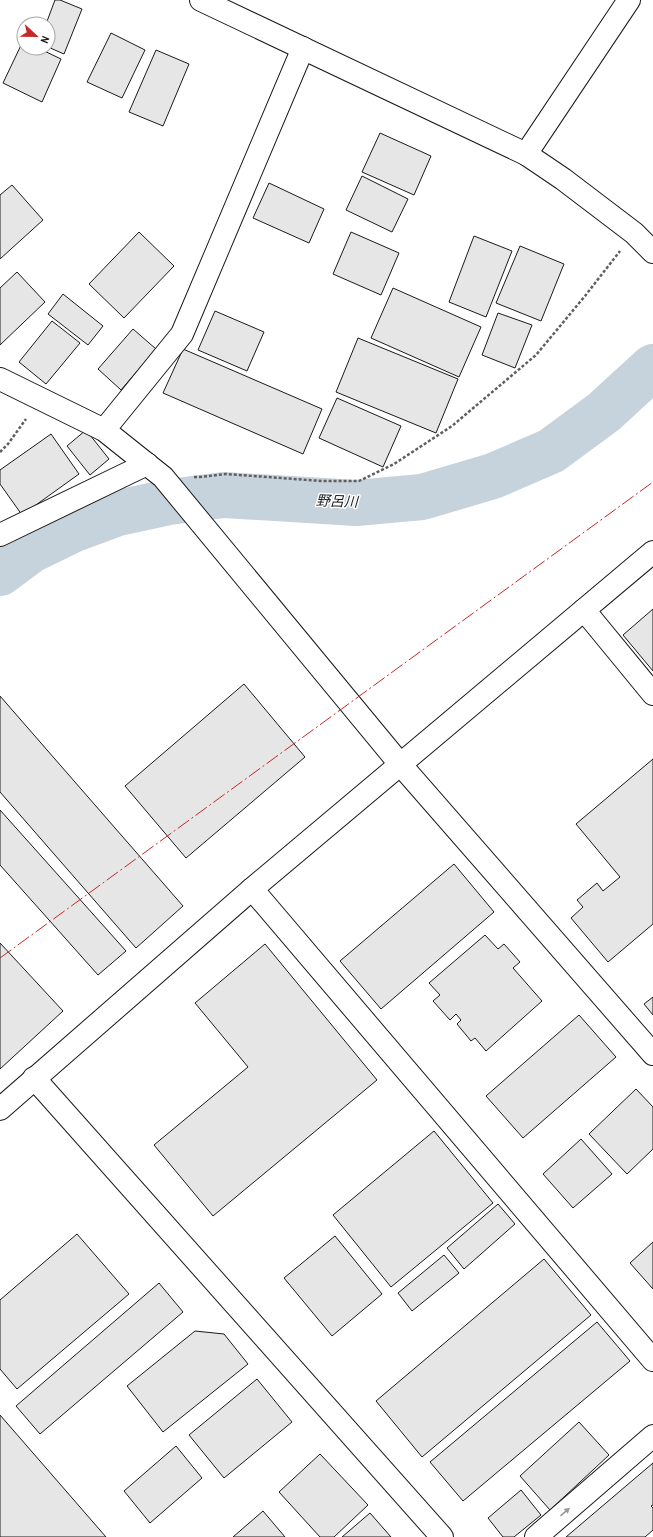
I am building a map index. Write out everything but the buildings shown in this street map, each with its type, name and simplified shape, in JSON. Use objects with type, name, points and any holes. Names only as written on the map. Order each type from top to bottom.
[{"type":"street","points":[[201,0],[526,154],[563,179],[644,243]]},
{"type":"street","points":[[526,154],[629,0]]},
{"type":"street","points":[[104,430],[182,334],[303,48]]},
{"type":"street","points":[[0,379],[104,430],[155,470],[268,602],[400,764],[653,1054]]},
{"type":"street","points":[[0,535],[155,470]]},
{"type":"street","points":[[0,1109],[252,888],[653,552]]},
{"type":"street","points":[[584,610],[653,694]]},
{"type":"street","points":[[252,888],[653,1360]]},
{"type":"street","points":[[34,1078],[442,1537]]},
{"type":"street","points":[[536,1537],[653,1436]]},
{"type":"path","points":[[192,476],[200,477],[226,474],[322,482],[359,481],[394,464],[452,426],[536,355],[585,296],[644,243]]},
{"type":"path","points":[[0,452],[8,444],[40,399]]},
{"type":"waterway","name":"野呂川","points":[[0,573],[31,550],[72,530],[118,513],[169,502],[224,495],[356,503],[422,497],[493,476],[551,451],[604,412],[653,367]]},
{"type":"power","points":[[0,958],[653,482]]}]
